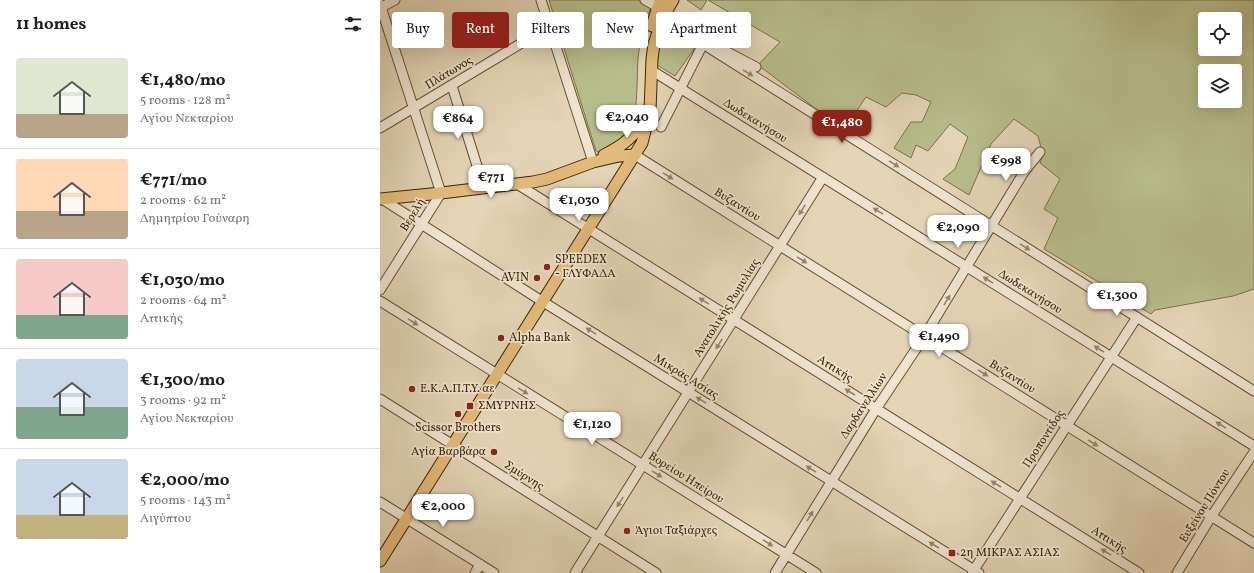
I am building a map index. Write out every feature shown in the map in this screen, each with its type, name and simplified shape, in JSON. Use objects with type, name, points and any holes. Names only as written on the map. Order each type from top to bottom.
[{"type":"main road","points":[[635,155],[643,104],[646,47],[661,8],[672,0]]},
{"type":"main road","points":[[380,560],[642,143],[650,111],[651,70],[661,8]]},
{"type":"main road","points":[[593,162],[627,141],[640,126]]},
{"type":"main road","points":[[381,199],[484,188],[547,179],[593,162],[619,156],[635,155]]},
{"type":"street","points":[[395,0],[380,7],[441,193]]},
{"type":"street","points":[[542,0],[546,12]]},
{"type":"street","points":[[645,0],[661,8]]},
{"type":"street","name":"Πλάτωνος","points":[[380,128],[517,46]]},
{"type":"street","points":[[557,48],[593,162]]},
{"type":"street","points":[[661,128],[702,48]]},
{"type":"street","points":[[710,48],[1254,391]]},
{"type":"street","points":[[720,48],[756,67]]},
{"type":"street","name":"Δωδεκανήσου","points":[[651,70],[1254,446]]},
{"type":"street","points":[[452,86],[484,188]]},
{"type":"street","name":"Δαρδανελλίων","points":[[775,573],[876,409],[967,267],[1024,172],[1040,152]]},
{"type":"street","name":"Βυζαντίου","points":[[635,155],[1254,543]]},
{"type":"street","name":"Ανατολικής Ρωμυλίας","points":[[575,573],[823,177]]},
{"type":"street","name":"Αττικής","points":[[517,184],[1139,573]]},
{"type":"street","name":"Βερελή","points":[[380,290],[441,193]]},
{"type":"street","name":"Μικράς Ασίας","points":[[381,199],[975,572]]},
{"type":"street","name":"Βορείου Ηπείρου","points":[[380,301],[816,573]]},
{"type":"street","name":"Προποντίδος","points":[[975,572],[1136,317]]},
{"type":"street","name":"Σμύρνης","points":[[380,399],[452,446],[656,573]]},
{"type":"street","name":"Ευξείνου Πόντου","points":[[1177,573],[1211,517],[1254,452]]},
{"type":"street","points":[[380,502],[494,573]]},
{"type":"street","points":[[475,573],[480,564]]},
{"type":"green space","points":[[549,0],[638,0],[651,7],[648,16],[648,12],[592,12],[592,48],[640,48],[636,103],[631,126],[625,135],[612,145],[598,152],[596,151],[564,48],[584,48],[584,12],[553,12]]},
{"type":"green space","points":[[687,0],[707,0],[701,10]]},
{"type":"green space","points":[[708,0],[1254,0],[1254,289],[1233,296],[1155,310],[1151,314],[1044,249],[1058,218],[1044,209],[1060,179],[1040,163],[1043,155],[1038,136],[1014,119],[991,144],[969,195],[943,179],[955,169],[968,137],[950,124],[928,151],[916,145],[911,158],[894,148],[911,122],[922,122],[931,102],[916,95],[902,93],[886,107],[866,97],[844,130],[758,65],[780,42],[751,25],[751,12],[729,12]]},
{"type":"green space","points":[[659,48],[694,49],[675,76],[657,65]]},
{"type":"place","name":"SPEEDEX - ΓΛΥΦΑΔΑ","points":[[547,267]]},
{"type":"place","name":"AVIN","points":[[537,278]]},
{"type":"place","name":"Alpha Bank","points":[[501,338]]},
{"type":"place","name":"Ε.Κ.Α.Π.Τ.Υ. αε","points":[[412,389]]},
{"type":"place","name":"ΣΜΥΡΝΗΣ","points":[[470,406]]},
{"type":"place","name":"Scissor Brothers","points":[[458,414]]},
{"type":"place","name":"Αγία Βαρβάρα","points":[[494,452]]},
{"type":"place","name":"Άγιοι Ταξιάρχες","points":[[627,531]]},
{"type":"place","name":"2η ΜΙΚΡΑΣ ΑΣΙΑΣ","points":[[952,553]]}]
